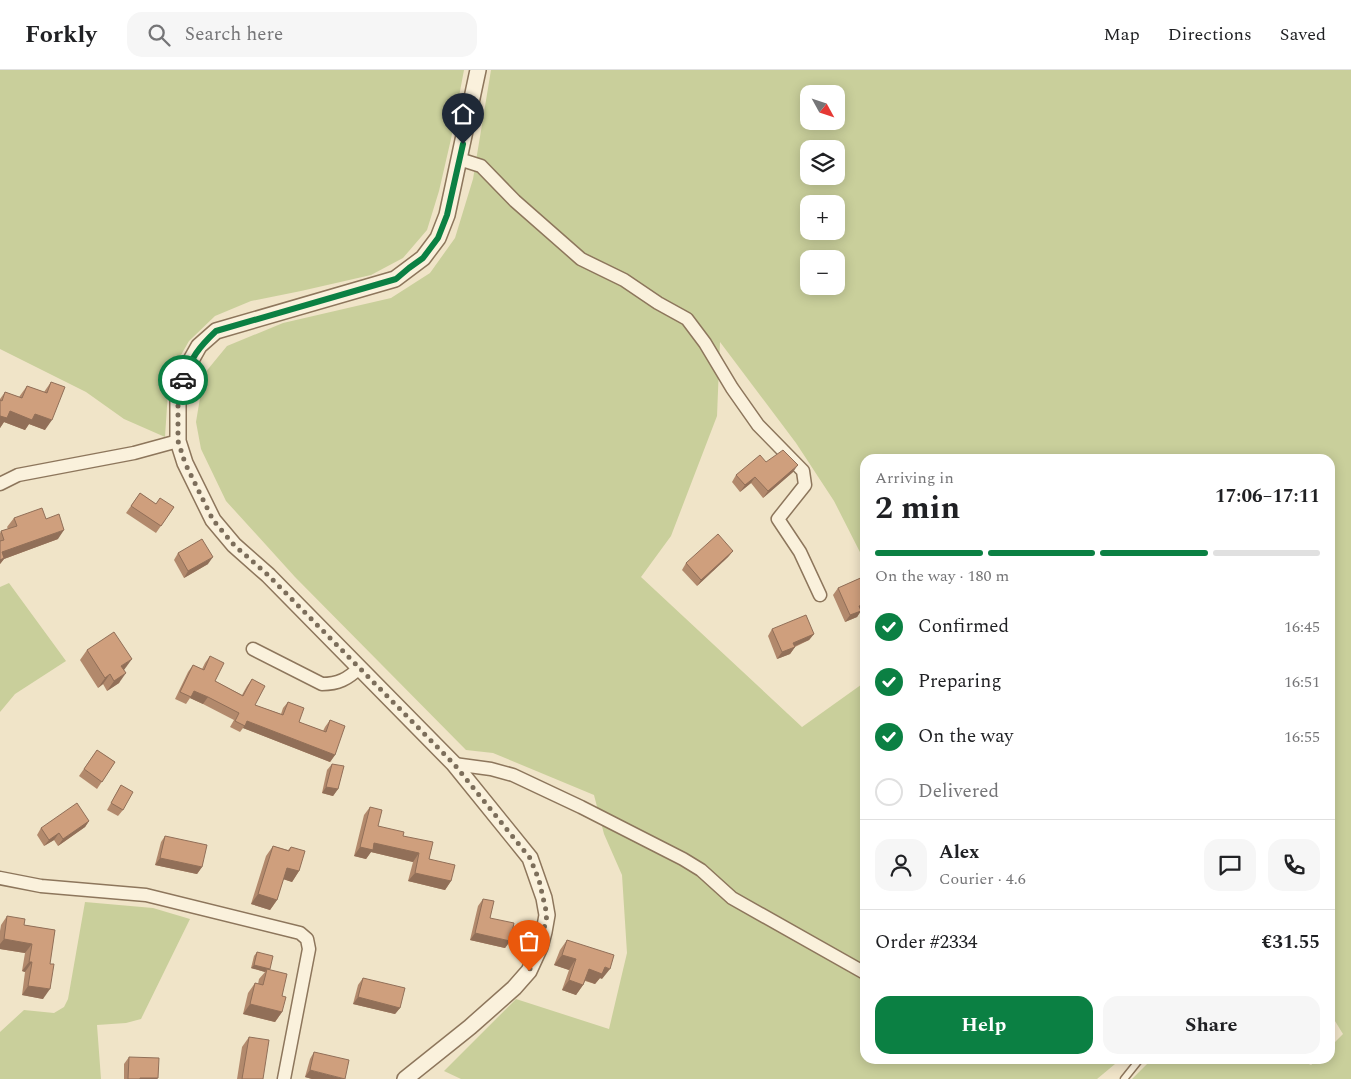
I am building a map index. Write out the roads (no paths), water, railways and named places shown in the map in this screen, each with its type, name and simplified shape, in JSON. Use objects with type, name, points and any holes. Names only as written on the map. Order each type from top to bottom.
[{"type":"street","points":[[412,1078],[514,988],[529,971],[540,947],[547,915],[539,880],[530,858],[454,764],[268,575],[234,545],[213,520],[185,463],[178,441],[178,392],[190,362],[200,346],[216,331],[396,279],[423,258],[438,238],[447,215],[478,70]]},
{"type":"street","points":[[459,160],[481,166],[515,201],[581,259],[624,280],[686,319],[705,343],[732,388],[758,425],[803,471],[805,485],[778,519],[800,552],[820,595]]},
{"type":"street","points":[[0,484],[18,475],[134,453],[178,441]]},
{"type":"street","points":[[253,649],[322,684],[331,684],[344,680],[359,668]]},
{"type":"street","points":[[454,764],[491,769],[513,776],[581,807],[683,859],[700,870],[732,898],[860,970]]},
{"type":"street","points":[[0,878],[41,886],[146,895],[300,933],[307,939],[309,949],[284,1079]]},
{"type":"lane","points":[[1124,1079],[1136,1064]]}]
